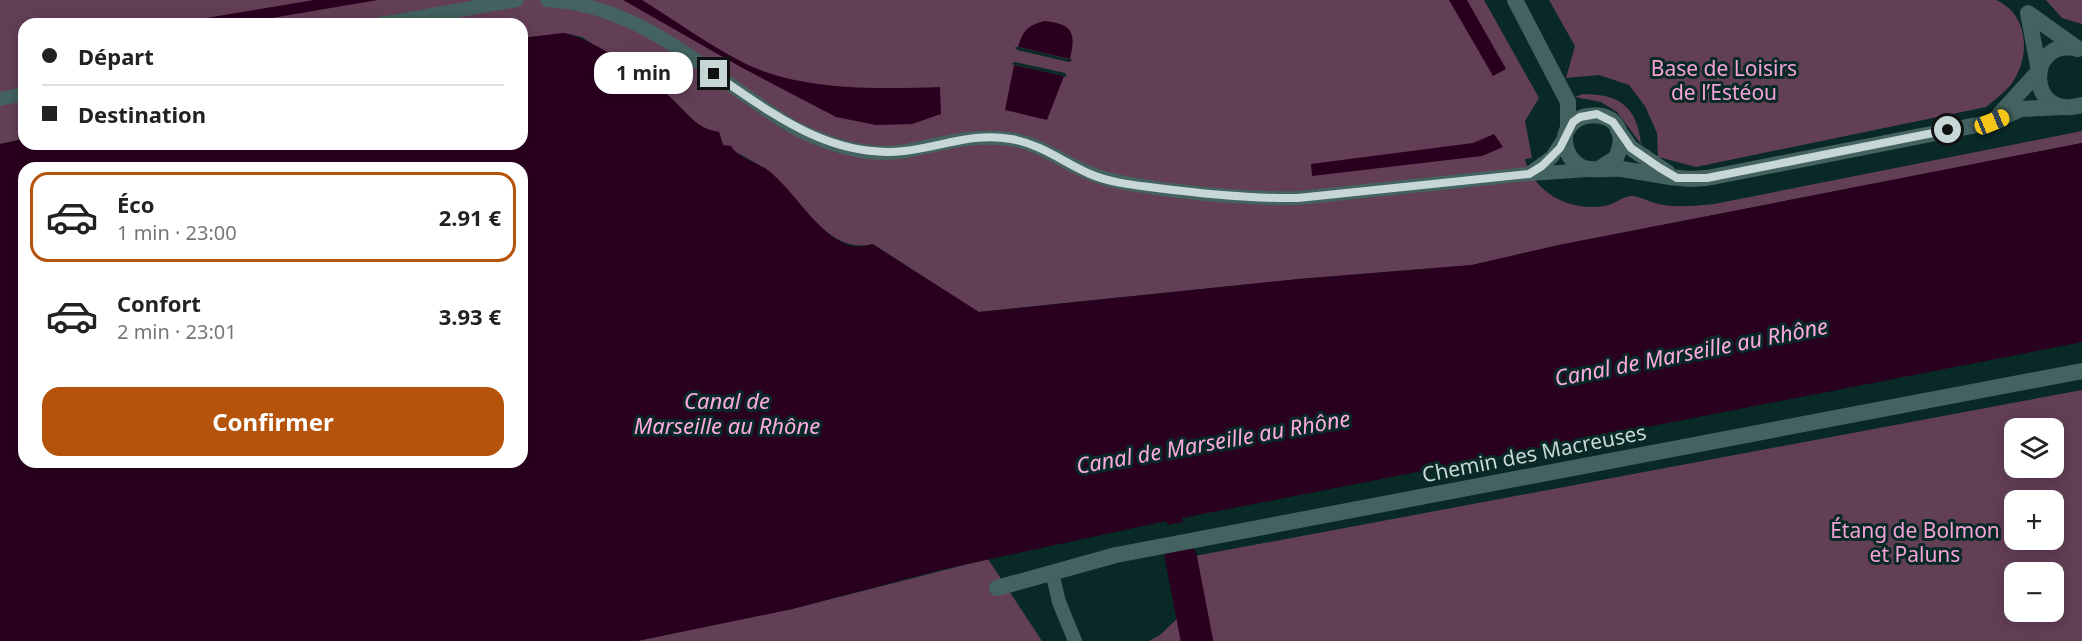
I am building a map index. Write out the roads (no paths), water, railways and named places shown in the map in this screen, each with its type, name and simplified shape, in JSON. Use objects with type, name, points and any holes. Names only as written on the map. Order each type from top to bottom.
[{"type":"street","points":[[1515,0],[1568,102],[1565,146],[1573,161],[1595,169],[1677,178],[1707,178],[1992,122],[2021,110],[2082,105]]},
{"type":"street","points":[[2024,7],[2079,49]]},
{"type":"street","points":[[2024,7],[2039,71],[2041,90],[2046,98],[2062,107]]},
{"type":"street","points":[[1992,122],[2025,89],[2049,54],[2066,47],[2079,49]]},
{"type":"street","points":[[1567,133],[1580,117],[1597,114],[1613,122],[1631,148],[1677,178]]},
{"type":"street","points":[[1595,169],[1616,158],[1620,148],[1618,130]]},
{"type":"street","name":"Chemin des Macreuses","points":[[997,588],[1116,555],[2082,371]]},
{"type":"lane","points":[[415,18],[517,0]]},
{"type":"lane","points":[[547,0],[578,3],[625,17],[662,37],[803,132],[834,144],[870,152],[904,151],[962,138],[1012,139],[1037,146],[1090,174],[1119,183],[1264,198],[1298,198],[1595,169]]},
{"type":"lane","points":[[0,99],[18,95]]},
{"type":"lane","points":[[1529,174],[1552,157],[1567,133]]},
{"type":"lane","points":[[1052,572],[1059,602],[1075,641]]},
{"type":"water","points":[[314,0],[378,0],[272,18],[206,18]]},
{"type":"water","points":[[623,0],[642,0],[744,63],[790,79],[866,88],[940,87],[941,114],[912,124],[876,125],[836,117],[737,65]]},
{"type":"water","points":[[1449,0],[1467,0],[1506,69],[1493,76]]},
{"type":"water","points":[[1045,21],[1067,27],[1070,31],[1073,43],[1070,59],[1018,47],[1027,29]]},
{"type":"water","name":"Canal de Marseille au Rhône","points":[[564,33],[590,43],[618,58],[658,86],[697,123],[719,132],[723,145],[731,146],[743,157],[769,171],[821,227],[841,242],[853,246],[872,244],[979,312],[1299,279],[1472,265],[1559,245],[2082,143],[2082,342],[1182,518],[1183,522],[1168,525],[1166,521],[940,570],[792,609],[637,641],[0,641],[0,144],[18,140],[18,150],[528,150],[528,37]]},
{"type":"water","points":[[1014,65],[1064,76],[1047,120],[1005,110]]},
{"type":"water","points":[[1494,134],[1503,147],[1482,156],[1312,176],[1311,164],[1473,143]]},
{"type":"waterway","points":[[1181,558],[1197,641]]},
{"type":"park label","name":"Base de Loisirs de l’Estéou","points":[[1724,80]]},
{"type":"park label","name":"Étang de Bolmon et Paluns","points":[[1915,542]]}]
